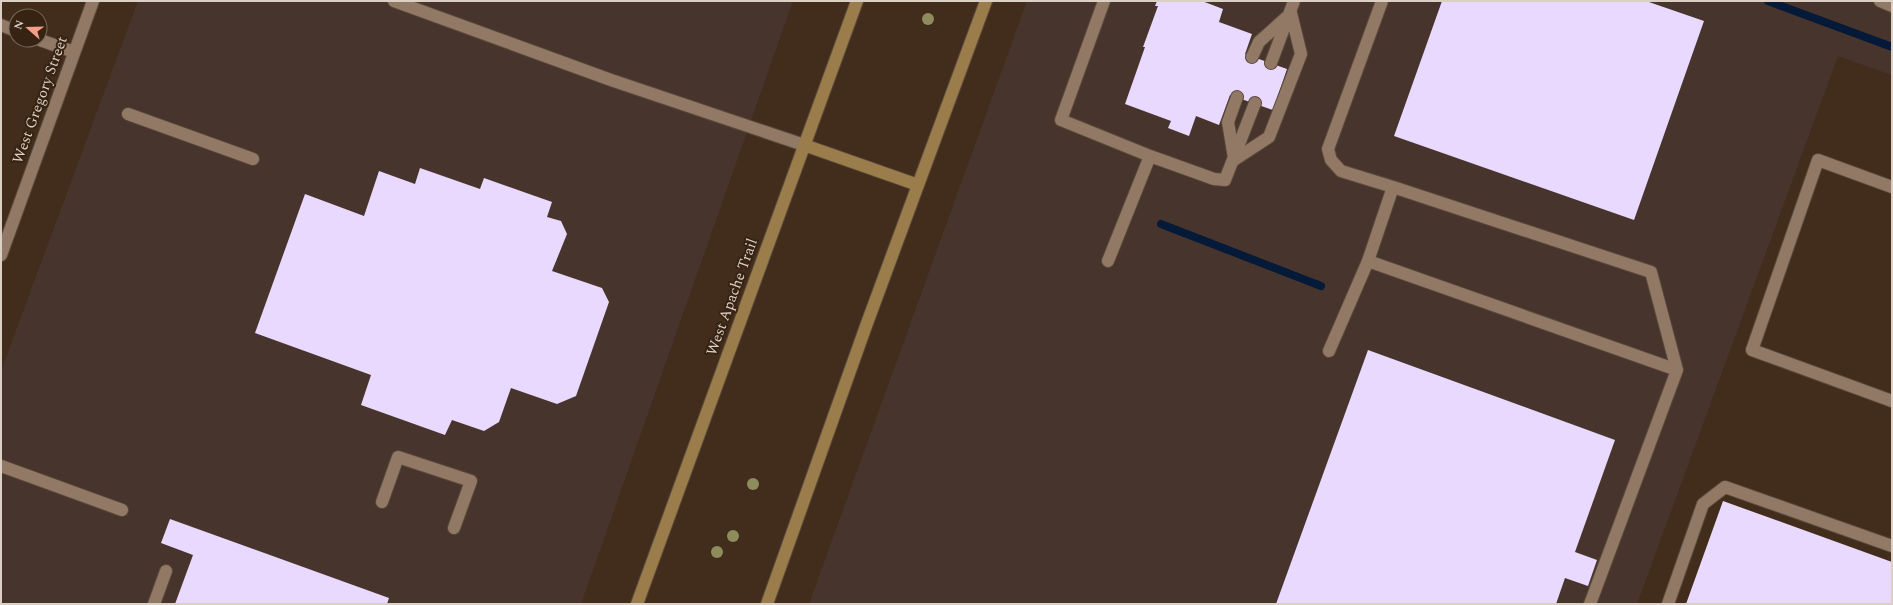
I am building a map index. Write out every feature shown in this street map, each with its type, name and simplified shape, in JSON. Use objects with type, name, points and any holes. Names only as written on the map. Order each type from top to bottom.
[{"type":"main road","name":"West Apache Trail","points":[[637,604],[857,1]]},
{"type":"main road","points":[[766,604],[986,1]]},
{"type":"main road","points":[[804,145],[918,185]]},
{"type":"street","name":"West Gregory Street","points":[[1,255],[93,1]]},
{"type":"street","points":[[394,1],[528,50],[804,145]]},
{"type":"street","points":[[1104,1],[1061,120],[1150,156],[1214,179],[1225,180],[1255,104]]},
{"type":"street","points":[[1271,63],[1291,13],[1294,1]]},
{"type":"street","points":[[1382,1],[1328,149],[1331,160],[1341,171],[1394,187],[1651,272],[1677,370],[1590,604]]},
{"type":"street","points":[[1880,1],[1892,6]]},
{"type":"street","points":[[1234,160],[1269,137],[1302,54],[1291,13]]},
{"type":"street","points":[[1252,57],[1259,42],[1291,13]]},
{"type":"street","points":[[48,43],[74,52]]},
{"type":"street","points":[[1234,160],[1228,122],[1237,97]]},
{"type":"street","points":[[128,114],[253,159]]},
{"type":"street","points":[[1108,261],[1150,156]]},
{"type":"street","points":[[1892,187],[1818,160],[1752,350],[1892,401]]},
{"type":"street","points":[[1329,350],[1368,261],[1394,187]]},
{"type":"street","points":[[1368,261],[1677,370]]},
{"type":"street","points":[[382,502],[398,457],[471,481],[454,528]]},
{"type":"street","points":[[1,466],[122,510]]},
{"type":"street","points":[[1668,604],[1703,504],[1725,487],[1892,546]]},
{"type":"street","points":[[154,604],[166,571]]},
{"type":"shaded area","points":[[138,1],[793,1],[581,604],[1,604],[1,371]]},
{"type":"shaded area","points":[[1027,1],[1892,1],[1892,75],[1838,56],[1637,604],[809,604]]},
{"type":"building","points":[[1157,1],[1202,1],[1223,9],[1219,22],[1252,34],[1245,54],[1287,69],[1273,110],[1230,95],[1219,125],[1196,116],[1189,136],[1168,128],[1171,121],[1125,104],[1158,6],[1155,6]]},
{"type":"building","points":[[1442,1],[1646,1],[1704,21],[1634,220],[1394,136]]},
{"type":"building","points":[[420,168],[480,189],[484,178],[552,202],[547,217],[561,221],[567,234],[552,271],[602,288],[609,302],[576,396],[557,404],[511,388],[499,422],[484,431],[452,420],[445,435],[361,405],[371,375],[255,333],[305,194],[364,216],[379,171],[415,184]]},
{"type":"building","points":[[1368,350],[1615,440],[1575,552],[1597,560],[1588,586],[1565,578],[1556,604],[1276,604]]},
{"type":"building","points":[[1723,501],[1892,562],[1892,604],[1686,604]]},
{"type":"building","points":[[170,519],[389,598],[387,604],[175,604],[193,555],[161,543]]},
{"type":"waterway","points":[[1768,1],[1892,47]]},
{"type":"waterway","points":[[1161,224],[1321,286]]}]
